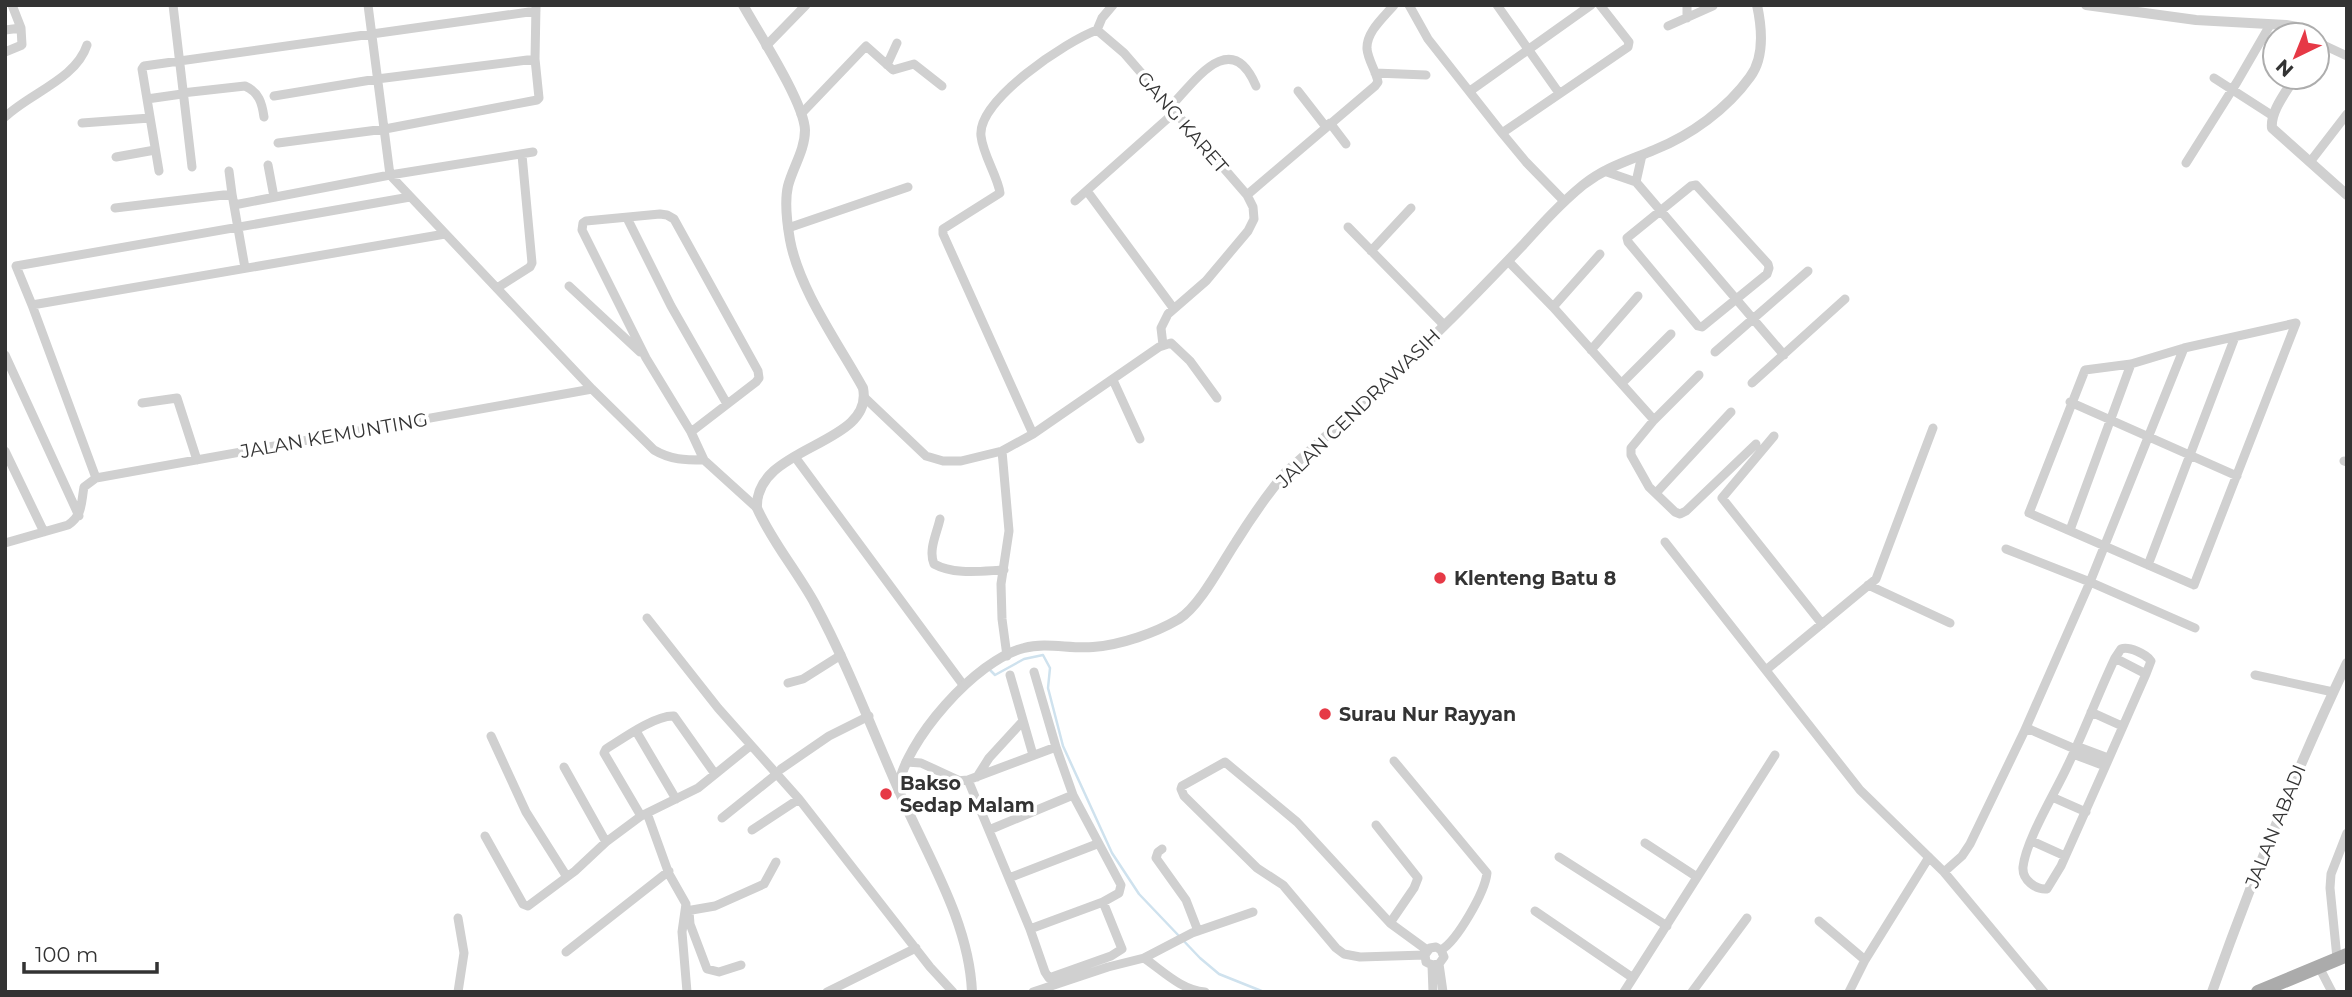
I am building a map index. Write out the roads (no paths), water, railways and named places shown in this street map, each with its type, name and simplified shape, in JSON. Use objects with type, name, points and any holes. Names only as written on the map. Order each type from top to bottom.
[{"type":"main road","points":[[2258,992],[2342,956]]},
{"type":"street","points":[[5,52],[23,45],[21,28],[12,5]]},
{"type":"street","points":[[173,5],[192,167]]},
{"type":"street","points":[[368,5],[390,175],[592,389],[654,450],[666,457],[680,460],[704,460]]},
{"type":"street","points":[[743,5],[786,81],[805,128],[803,144],[786,194],[788,228],[802,278],[863,388],[864,397],[860,410],[849,426],[795,457],[767,477],[759,491],[757,508]]},
{"type":"street","points":[[1033,434],[943,229],[1000,193],[981,136],[997,98],[1065,46],[1082,35],[1097,30],[1102,18],[1113,5]]},
{"type":"street","points":[[1217,398],[1190,361],[1167,344],[1162,323],[1206,281],[1248,231],[1254,219],[1253,207],[1247,195],[1378,82],[1367,50],[1368,42],[1370,34],[1394,5]]},
{"type":"street","points":[[1409,5],[1428,39],[1502,133],[1564,201]]},
{"type":"street","points":[[1470,90],[1591,5]]},
{"type":"street","points":[[1502,133],[1629,46],[1629,42],[1600,5]]},
{"type":"street","points":[[1687,5],[1687,18]]},
{"type":"street","name":"JALAN CENDRAWASIH","points":[[899,786],[906,762],[931,722],[964,686],[1007,656],[1026,647],[1093,647],[1116,643],[1181,618],[1205,591],[1266,497],[1285,473],[1444,325],[1564,201],[1619,163],[1672,142],[1696,128],[1726,104],[1749,79],[1758,63],[1761,27],[1757,5]]},
{"type":"street","points":[[2086,5],[2196,20],[2261,24]]},
{"type":"street","points":[[1498,6],[1559,93]]},
{"type":"street","points":[[1668,26],[1713,6]]},
{"type":"street","points":[[766,46],[802,7]]},
{"type":"street","points":[[159,171],[143,67],[536,8],[535,59],[539,99],[385,129],[278,143]]},
{"type":"street","points":[[5,30],[21,28]]},
{"type":"street","name":"GANG KARET","points":[[1097,30],[1124,53],[1247,195]]},
{"type":"street","points":[[2186,163],[2261,40]]},
{"type":"street","points":[[887,65],[897,43]]},
{"type":"street","points":[[5,117],[19,104],[65,75],[84,53],[87,45]]},
{"type":"street","points":[[801,114],[866,46],[895,71],[914,64],[942,86]]},
{"type":"street","points":[[2331,48],[2347,56]]},
{"type":"street","points":[[274,96],[377,79],[535,59]]},
{"type":"street","points":[[1075,201],[1173,109],[1202,72],[1217,61],[1236,62],[1244,66],[1250,71],[1256,86]]},
{"type":"street","points":[[1376,73],[1426,75]]},
{"type":"street","points":[[2214,78],[2273,116]]},
{"type":"street","points":[[147,99],[245,86],[251,88],[259,98],[264,117]]},
{"type":"street","points":[[1298,91],[1346,144]]},
{"type":"street","points":[[2287,91],[2273,116],[2271,125],[2275,133],[2347,195]]},
{"type":"street","points":[[2310,162],[2347,114]]},
{"type":"street","points":[[82,123],[150,118]]},
{"type":"street","points":[[116,157],[155,150]]},
{"type":"street","points":[[234,205],[390,175],[533,152]]},
{"type":"street","points":[[497,288],[532,263],[522,155]]},
{"type":"street","points":[[1636,182],[1642,155]]},
{"type":"street","points":[[268,165],[274,197]]},
{"type":"street","points":[[229,172],[246,268]]},
{"type":"street","points":[[1604,172],[1636,182],[1784,355]]},
{"type":"street","points":[[1696,185],[1768,264],[1767,274],[1737,298],[1707,325],[1698,326],[1628,243],[1627,238],[1691,186],[1696,185]]},
{"type":"street","points":[[788,228],[908,187]]},
{"type":"street","points":[[1087,191],[1174,309]]},
{"type":"street","points":[[115,208],[232,194]]},
{"type":"street","points":[[5,543],[68,525],[79,516],[82,491],[86,483],[96,478],[16,265],[410,197]]},
{"type":"street","points":[[1371,250],[1411,208]]},
{"type":"street","points":[[691,432],[756,382],[760,375],[674,219],[660,214],[586,221],[581,227],[646,358],[691,432],[704,460],[757,508],[803,582],[842,655],[958,922],[970,962],[972,992]]},
{"type":"street","points":[[627,218],[671,306],[727,404]]},
{"type":"street","points":[[1348,227],[1444,325]]},
{"type":"street","points":[[32,305],[445,234]]},
{"type":"street","points":[[1553,307],[1600,254]]},
{"type":"street","points":[[1508,261],[1654,420]]},
{"type":"street","points":[[1715,352],[1808,271]]},
{"type":"street","points":[[569,286],[646,358]]},
{"type":"street","points":[[1591,350],[1638,296]]},
{"type":"street","points":[[1752,383],[1845,299]]},
{"type":"street","points":[[2296,323],[2194,585],[2029,513],[2085,370],[2131,364],[2184,348],[2235,337],[2296,323]]},
{"type":"street","points":[[1622,383],[1671,334]]},
{"type":"street","points":[[2148,565],[2235,337]]},
{"type":"street","points":[[864,397],[926,456],[943,461],[961,461],[1002,451],[1033,434],[1167,344]]},
{"type":"street","points":[[1944,872],[1962,856],[1970,844],[2024,732],[2090,582],[2184,348]]},
{"type":"street","points":[[5,355],[8,370],[79,516]]},
{"type":"street","points":[[2070,530],[2131,364]]},
{"type":"street","points":[[1699,375],[1654,420],[1631,449],[1633,460],[1656,493],[1680,514],[1756,444]]},
{"type":"street","points":[[1114,380],[1140,439]]},
{"type":"street","name":"JALAN KEMUNTING","points":[[96,478],[592,389]]},
{"type":"street","points":[[142,403],[177,398],[197,460]]},
{"type":"street","points":[[2071,403],[2237,476]]},
{"type":"street","points":[[1656,493],[1731,412]]},
{"type":"street","points":[[1766,670],[1876,579],[1933,428]]},
{"type":"street","points":[[1774,436],[1722,498],[1822,624]]},
{"type":"street","points":[[5,451],[44,532]]},
{"type":"street","points":[[1002,451],[1009,531],[1001,584],[1007,656]]},
{"type":"street","points":[[795,457],[964,686]]},
{"type":"street","points":[[940,519],[932,547],[931,558],[934,564],[947,570],[1004,570]]},
{"type":"street","points":[[1665,542],[1860,790],[1944,872],[2044,992]]},
{"type":"street","points":[[2006,549],[2195,628]]},
{"type":"street","points":[[1868,585],[1950,623]]},
{"type":"street","points":[[647,618],[750,746],[779,771],[953,992]]},
{"type":"street","points":[[2123,647],[2148,657],[2151,661],[2146,674],[2066,856],[2047,889],[2039,889],[2029,882],[2022,869],[2052,797],[2123,647]]},
{"type":"street","points":[[788,683],[803,679],[842,655]]},
{"type":"street","points":[[2115,659],[2146,674]]},
{"type":"street","name":"JALAN ABADI","points":[[2212,992],[2289,790],[2347,663]]},
{"type":"street","points":[[1030,929],[1103,902],[1119,893],[1121,886],[1073,795],[1034,672]]},
{"type":"street","points":[[1010,675],[1033,755]]},
{"type":"street","points":[[2255,675],[2333,692]]},
{"type":"street","points":[[2091,712],[2122,726]]},
{"type":"street","points":[[715,774],[674,716],[663,717],[636,731],[606,749],[604,753],[644,814],[668,872],[685,904],[707,969],[719,972],[741,965]]},
{"type":"street","points":[[722,818],[779,771],[829,736],[869,716]]},
{"type":"street","points":[[968,779],[1023,722]]},
{"type":"street","points":[[2024,732],[2029,729],[2107,762]]},
{"type":"street","points":[[636,731],[676,799]]},
{"type":"street","points":[[491,736],[526,812],[567,877]]},
{"type":"street","points":[[485,836],[523,904],[531,905],[644,814],[698,788],[750,746]]},
{"type":"street","points":[[899,786],[968,779],[1056,747]]},
{"type":"street","points":[[1624,992],[1775,755]]},
{"type":"street","points":[[1394,761],[1487,873],[1483,889],[1460,928],[1441,950]]},
{"type":"street","points":[[906,762],[921,763],[968,779],[1049,978],[1111,956],[1122,949],[1103,902]]},
{"type":"street","points":[[1426,952],[1390,923],[1291,817],[1225,762],[1182,786],[1184,796],[1257,868],[1283,884],[1336,948],[1353,957],[1426,952],[1432,947],[1441,950],[1444,957],[1436,965],[1433,992]]},
{"type":"street","points":[[564,767],[606,842]]},
{"type":"street","points":[[989,830],[1073,795]]},
{"type":"street","points":[[2052,797],[2086,811]]},
{"type":"street","points":[[752,830],[799,799]]},
{"type":"street","points":[[1376,825],[1416,872],[1418,878],[1390,923]]},
{"type":"street","points":[[2342,956],[2330,888],[2335,862],[2347,833]]},
{"type":"street","points":[[2032,841],[2066,856]]},
{"type":"street","points":[[1645,843],[1697,877]]},
{"type":"street","points":[[1009,878],[1097,844]]},
{"type":"street","points":[[1162,849],[1156,858],[1186,900],[1198,931]]},
{"type":"street","points":[[1559,857],[1667,926]]},
{"type":"street","points":[[1849,992],[1865,960],[1929,857]]},
{"type":"street","points":[[2335,862],[2347,860]]},
{"type":"street","points":[[687,911],[715,906],[764,884],[776,862]]},
{"type":"street","points":[[566,952],[668,872]]},
{"type":"street","points":[[687,911],[682,932],[687,992]]},
{"type":"street","points":[[1535,911],[1633,978]]},
{"type":"street","points":[[1033,992],[1144,958],[1198,931],[1254,912]]},
{"type":"street","points":[[457,918],[464,953],[458,992]]},
{"type":"street","points":[[1692,992],[1747,918]]},
{"type":"street","points":[[1819,921],[1865,960]]},
{"type":"street","points":[[827,992],[916,948]]},
{"type":"street","points":[[1426,952],[1426,962],[1436,965]]},
{"type":"street","points":[[1144,958],[1182,986],[1205,992]]},
{"type":"street","points":[[1436,965],[1443,992]]},
{"type":"street","points":[[2318,965],[2332,992]]},
{"type":"waterway","points":[[990,670],[995,675],[1024,659],[1043,655],[1050,668],[1048,688],[1063,746],[1112,853],[1139,894],[1200,958],[1219,974],[1264,992]]},
{"type":"place","name":"Klenteng Batu 8","points":[[1440,578]]},
{"type":"place","name":"Surau Nur Rayyan","points":[[1325,714]]},
{"type":"place","name":"Bakso Sedap Malam","points":[[886,794]]}]
